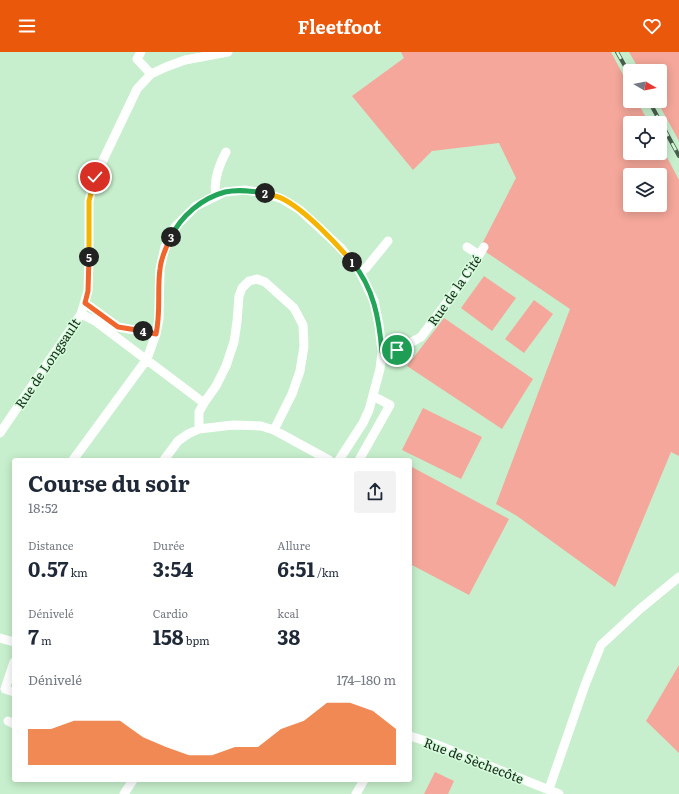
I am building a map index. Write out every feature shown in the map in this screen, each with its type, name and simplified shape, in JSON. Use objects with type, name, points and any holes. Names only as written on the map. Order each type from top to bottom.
[{"type":"street","points":[[141,52],[136,59],[151,74]]},
{"type":"street","name":"Rue de Longsault","points":[[0,433],[81,314],[88,291],[90,258],[89,201],[95,177],[137,89],[151,74],[185,60],[228,52]]},
{"type":"street","points":[[216,196],[214,187],[220,164],[226,152]]},
{"type":"street","points":[[74,458],[147,359],[156,334],[159,320],[160,269],[166,247],[175,227],[196,206],[225,192],[245,190],[264,193],[282,199],[300,210],[336,243],[360,272],[374,301],[379,325],[382,352],[380,368],[369,410],[363,423],[340,458]]},
{"type":"street","points":[[360,272],[366,268],[388,241]]},
{"type":"street","points":[[467,247],[479,255]]},
{"type":"street","name":"Rue de la Cité","points":[[382,352],[397,350],[421,337],[466,278],[484,247]]},
{"type":"street","points":[[199,429],[199,412],[216,386],[226,366],[234,342],[239,296],[242,288],[249,282],[257,279],[265,282],[294,308],[303,325],[304,346],[300,370],[292,394],[274,430]]},
{"type":"street","points":[[85,303],[118,327],[156,334]]},
{"type":"street","points":[[81,314],[95,321],[204,403]]},
{"type":"street","points":[[360,458],[390,405],[373,396]]},
{"type":"street","points":[[165,458],[178,441],[188,434],[199,429],[233,425],[261,426],[274,430],[325,458]]},
{"type":"street","points":[[549,789],[582,692],[601,645],[640,609],[679,577]]},
{"type":"street","points":[[0,638],[12,641]]},
{"type":"street","points":[[12,668],[5,689],[12,691]]},
{"type":"street","name":"Rue de Sèchecôte","points":[[412,737],[435,744],[559,794]]},
{"type":"street","points":[[126,794],[129,782]]},
{"type":"street","points":[[356,794],[363,782]]},
{"type":"shaded area","points":[[401,52],[611,52],[623,75],[623,108],[641,108],[645,116],[623,116],[623,160],[667,160],[667,157],[679,180],[679,456],[671,452],[615,587],[517,516],[496,504],[570,309],[480,248],[516,178],[499,143],[432,151],[413,170],[352,96],[404,58]]},
{"type":"shaded area","points":[[629,52],[679,52],[679,141],[667,119],[667,116],[665,116],[661,108],[667,108],[667,64],[636,64]]},
{"type":"shaded area","points":[[484,276],[516,298],[492,331],[461,308]]},
{"type":"shaded area","points":[[534,300],[553,314],[524,353],[505,339]]},
{"type":"shaded area","points":[[444,318],[533,379],[502,429],[407,366]]},
{"type":"shaded area","points":[[423,408],[482,437],[461,479],[402,450]]},
{"type":"shaded area","points":[[412,467],[509,519],[469,595],[412,565]]},
{"type":"shaded area","points":[[679,665],[679,753],[646,721]]},
{"type":"shaded area","points":[[435,772],[454,781],[448,794],[424,794]]},
{"type":"railway","points":[[617,52],[624,64]]},
{"type":"railway","points":[[653,108],[679,156]]},
{"type":"route","points":[[95,177],[89,201],[90,258],[88,291],[85,303],[111,323],[118,327],[156,334],[159,320],[160,269],[166,247],[175,227],[196,206],[225,192],[245,190],[264,193],[282,199],[300,210],[341,248],[360,272],[374,301],[379,325],[382,352],[397,350]]}]
